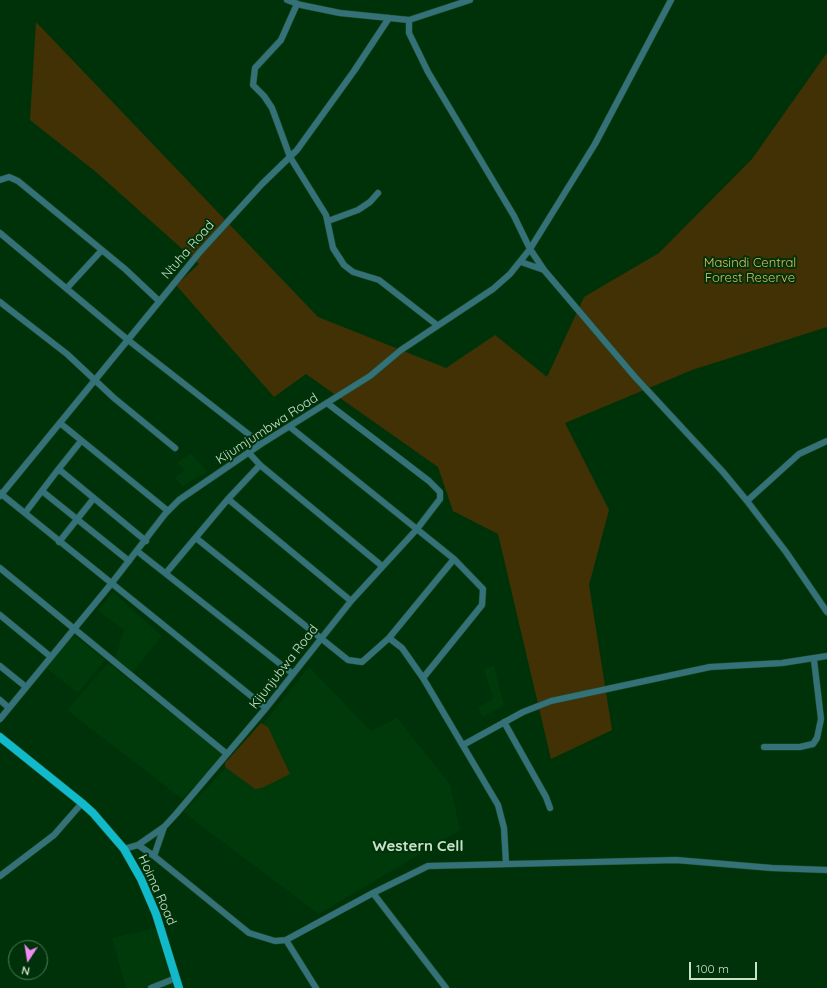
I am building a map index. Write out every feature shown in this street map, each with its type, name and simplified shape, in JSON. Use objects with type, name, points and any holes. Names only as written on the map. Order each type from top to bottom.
[{"type":"main road","name":"Hoima Road","points":[[0,738],[94,813],[124,849],[141,879],[156,914],[178,988]]},
{"type":"street","points":[[287,0],[340,12],[409,20],[470,0]]},
{"type":"street","name":"Kijumjumbwa Road","points":[[0,720],[146,541],[168,511],[194,489],[261,444],[370,376],[401,350],[501,283],[522,262],[612,114],[671,0]]},
{"type":"street","points":[[299,3],[281,40],[257,65],[252,81],[253,85],[264,96],[272,108],[290,158],[328,221],[333,248],[348,269],[379,280],[437,325]]},
{"type":"street","name":"Ntuha Road","points":[[1,494],[60,424],[159,301],[233,216],[301,146],[354,72],[389,18]]},
{"type":"street","points":[[409,20],[409,33],[428,72],[514,216],[530,249],[544,270],[635,377],[723,472],[747,501],[786,552],[827,612]]},
{"type":"street","points":[[0,180],[9,177],[18,181],[159,301]]},
{"type":"street","points":[[328,221],[358,210],[370,202],[378,193]]},
{"type":"street","points":[[1,236],[67,288],[128,340],[261,444]]},
{"type":"street","points":[[67,288],[101,251]]},
{"type":"street","points":[[522,262],[544,270]]},
{"type":"street","points":[[0,302],[61,349],[132,413],[175,448]]},
{"type":"street","name":"Kijunjubwa Road","points":[[124,849],[138,845],[164,827],[266,708],[350,601],[417,529],[441,496],[440,491],[429,481],[326,404]]},
{"type":"street","points":[[60,424],[168,511]]},
{"type":"street","points":[[290,427],[454,559],[483,589],[484,598],[482,605],[423,678]]},
{"type":"street","points":[[25,513],[81,441]]},
{"type":"street","points":[[747,501],[799,454],[827,441]]},
{"type":"street","points":[[249,453],[260,465],[382,566]]},
{"type":"street","points":[[166,573],[228,499],[260,465]]},
{"type":"street","points":[[57,471],[65,473],[146,541]]},
{"type":"street","points":[[42,491],[129,561]]},
{"type":"street","points":[[1,494],[266,708]]},
{"type":"street","points":[[59,542],[94,498]]},
{"type":"street","points":[[228,499],[350,601]]},
{"type":"street","points":[[196,538],[348,660],[355,662],[362,662],[389,638],[454,559]]},
{"type":"street","points":[[137,551],[293,674]]},
{"type":"street","points":[[0,568],[226,754]]},
{"type":"street","points":[[0,615],[51,656]]},
{"type":"street","points":[[389,638],[402,648],[423,678],[498,805],[504,828],[506,863]]},
{"type":"street","points":[[463,745],[523,712],[551,701],[710,667],[814,660],[827,656]]},
{"type":"street","points":[[764,747],[804,747],[813,744],[818,738],[821,718],[814,660]]},
{"type":"street","points":[[0,666],[26,687]]},
{"type":"street","points":[[0,700],[9,708]]},
{"type":"street","points":[[504,722],[546,797],[550,808]]},
{"type":"street","points":[[0,876],[54,835],[82,803]]},
{"type":"street","points":[[154,856],[164,827]]},
{"type":"street","points":[[138,845],[154,856],[249,933],[275,941],[286,940],[373,893],[428,866],[676,860],[772,868],[827,870]]},
{"type":"street","points":[[373,893],[446,988]]},
{"type":"street","points":[[286,940],[316,988]]},
{"type":"street","points":[[151,988],[176,978]]},
{"type":"shaded area","points":[[191,453],[207,472],[183,486],[175,478],[185,470],[177,463]]},
{"type":"shaded area","points":[[113,592],[162,636],[132,673],[115,658],[124,630],[98,610]]},
{"type":"shaded area","points":[[74,635],[105,660],[78,693],[46,668]]},
{"type":"shaded area","points":[[108,663],[224,755],[182,799],[67,710]]},
{"type":"shaded area","points":[[494,666],[504,705],[483,717],[478,708],[493,699],[484,669]]},
{"type":"shaded area","points":[[309,667],[371,731],[397,718],[450,784],[460,830],[319,914],[183,812],[232,762]]},
{"type":"shaded area","points":[[155,928],[174,988],[126,988],[112,938]]},
{"type":"green space","name":"Masindi Central Forest Reserve","points":[[36,22],[318,317],[446,368],[495,335],[547,377],[584,297],[659,253],[752,159],[827,53],[827,327],[692,370],[565,423],[609,510],[589,585],[612,730],[551,759],[498,534],[453,511],[438,467],[306,374],[274,397],[176,285],[199,264],[96,172],[30,120]]},
{"type":"green space","points":[[261,723],[268,727],[290,774],[262,788],[255,789],[225,767],[225,763]]},
{"type":"district","name":"Western Cell","points":[[418,846]]}]
